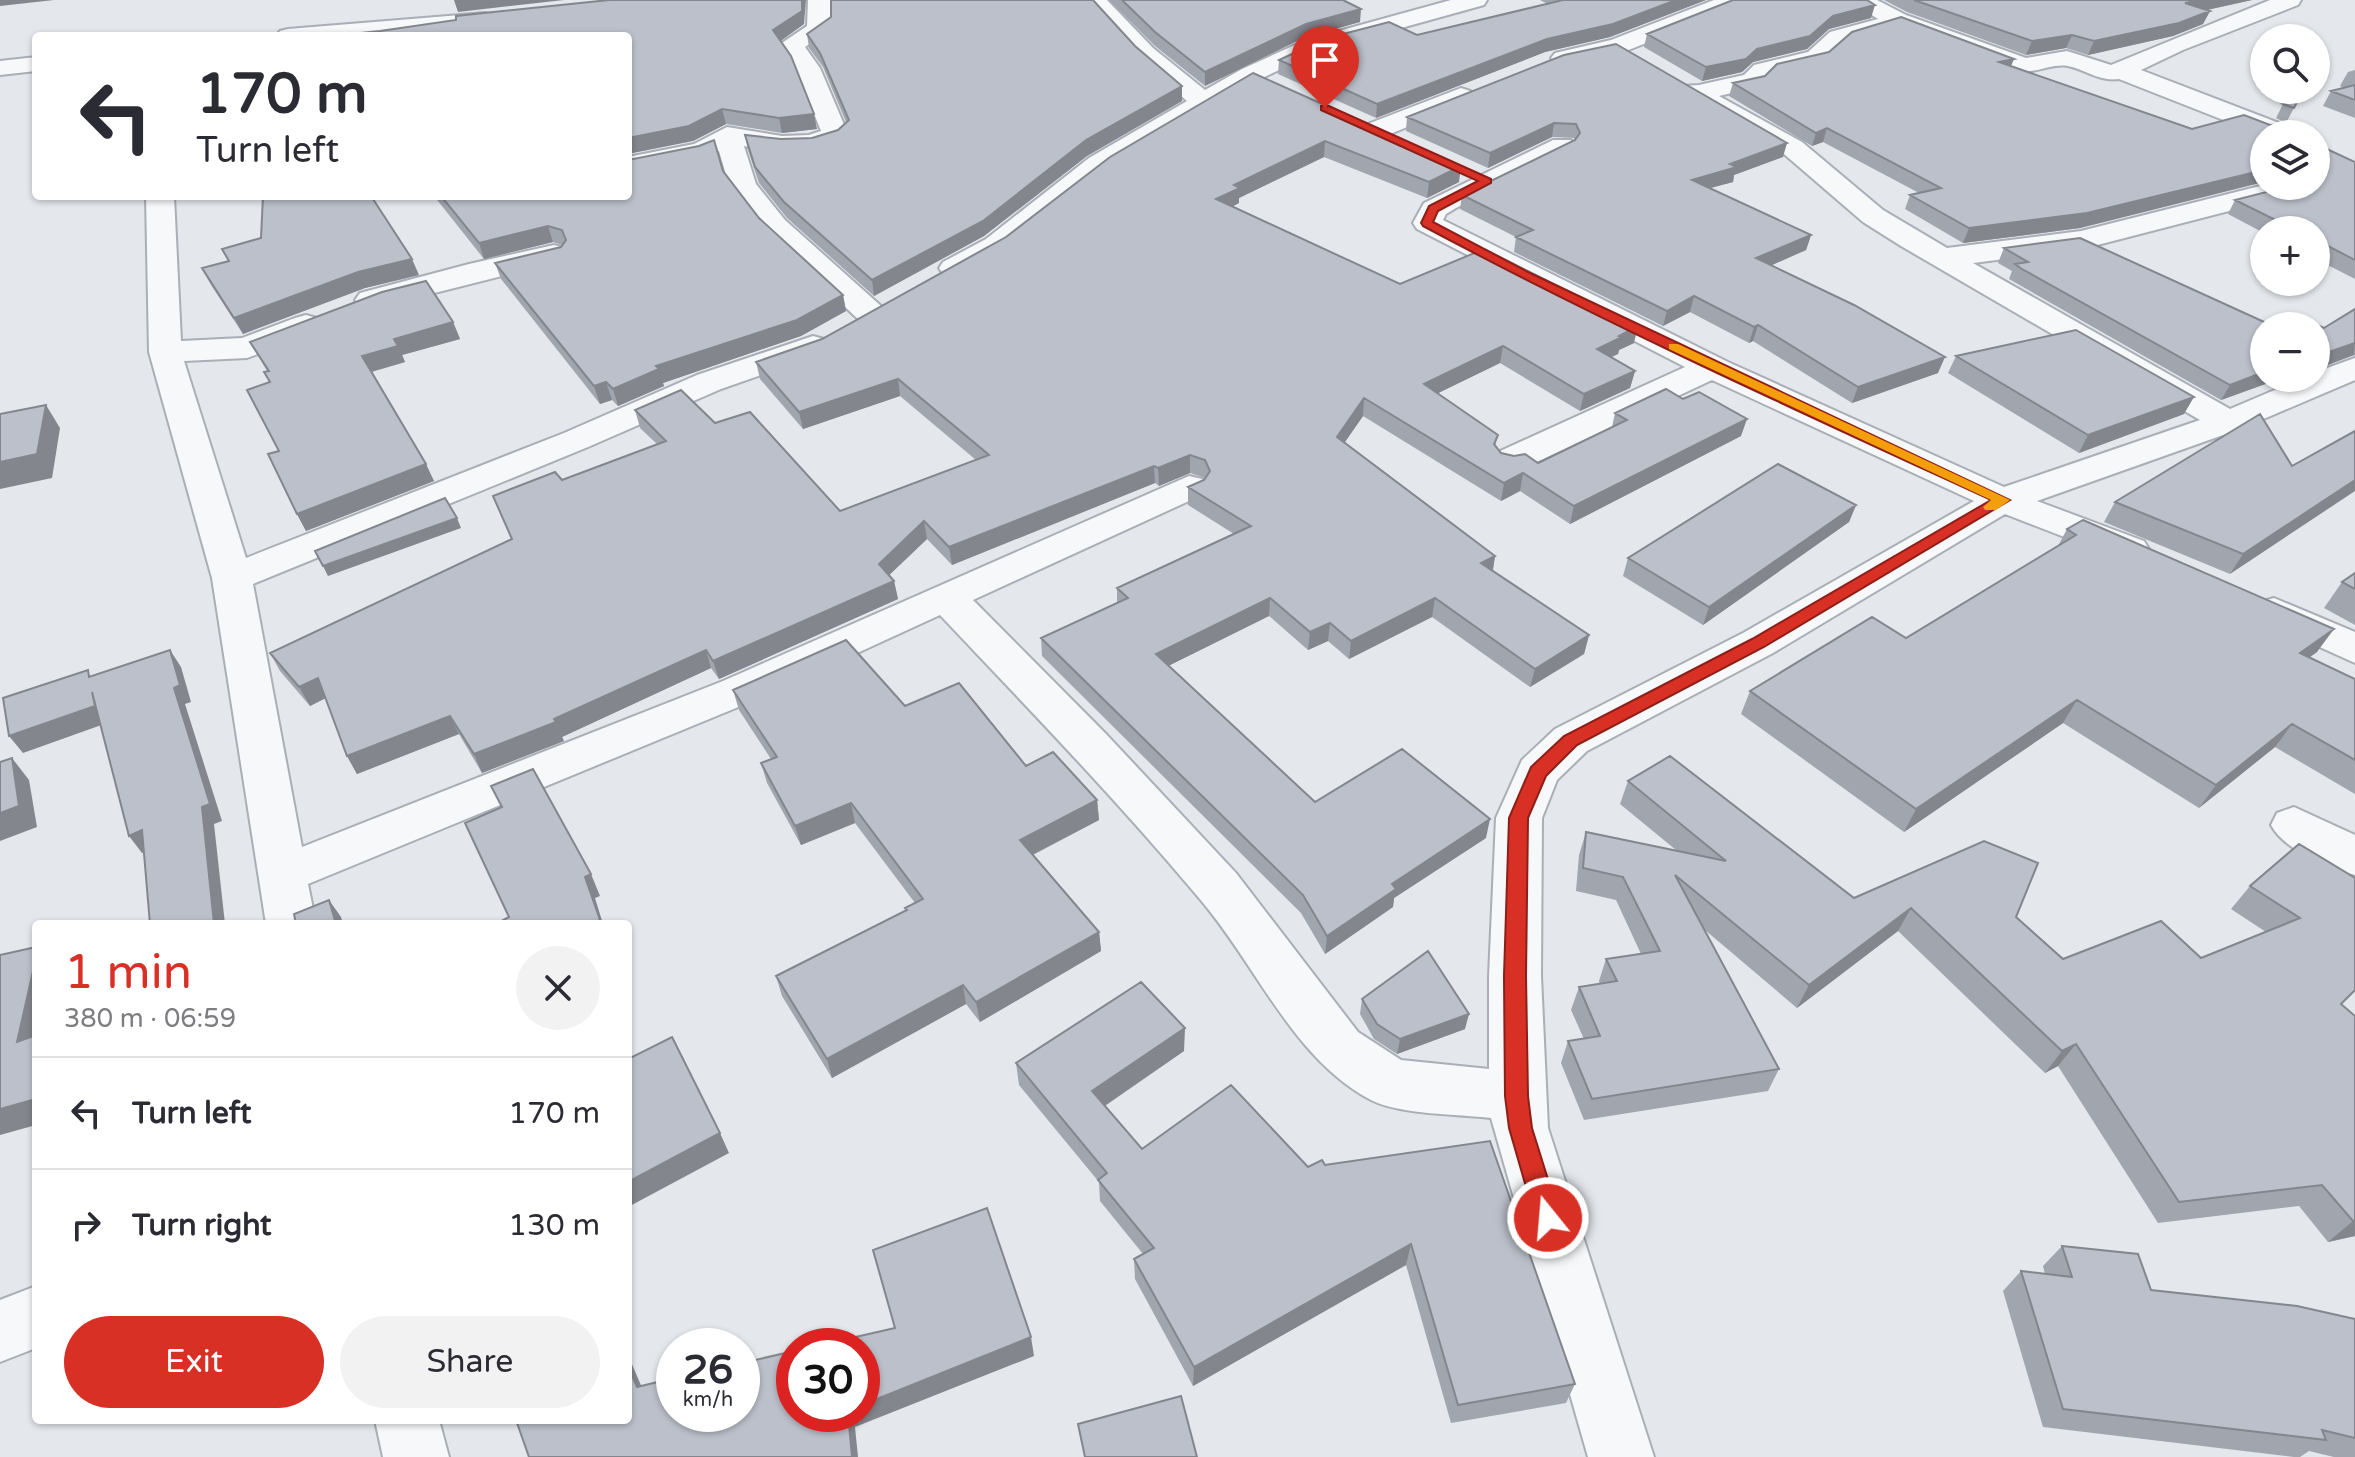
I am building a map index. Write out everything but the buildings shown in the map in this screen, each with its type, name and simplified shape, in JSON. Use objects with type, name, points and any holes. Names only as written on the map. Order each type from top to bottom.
[{"type":"street","points":[[632,164],[702,150],[727,135],[789,146],[821,142],[835,134],[808,68],[791,45],[818,30],[821,18],[819,0]]},
{"type":"street","points":[[1095,0],[1145,53],[1204,102]]},
{"type":"street","points":[[926,282],[996,245],[1099,164],[1204,102],[1264,80],[1314,45],[1476,0]]},
{"type":"street","points":[[1542,65],[1618,46],[1734,0]]},
{"type":"street","points":[[1860,0],[1898,20],[2024,66],[2067,58],[2109,73],[2121,71],[2175,45],[2290,0]]},
{"type":"street","points":[[336,32],[502,18],[505,27]]},
{"type":"street","points":[[1697,93],[1752,81],[1763,70],[1816,57],[1838,37],[1898,20]]},
{"type":"street","points":[[1618,46],[1645,62]]},
{"type":"street","points":[[0,68],[32,64]]},
{"type":"street","points":[[2121,71],[2250,121]]},
{"type":"street","points":[[1671,78],[1793,148],[1873,216],[2228,422]]},
{"type":"street","points":[[1374,131],[1477,90]]},
{"type":"street","points":[[1347,118],[1403,143]]},
{"type":"street","points":[[727,135],[743,185],[851,324]]},
{"type":"street","points":[[1562,146],[1473,175],[1434,209],[1427,223],[1523,274],[1714,366],[2003,500],[2162,563]]},
{"type":"street","points":[[1943,258],[2082,240],[2250,197]]},
{"type":"street","points":[[160,200],[165,352],[232,578],[290,920]]},
{"type":"street","points":[[165,352],[247,348],[341,312],[480,270],[554,254]]},
{"type":"street","points":[[232,578],[576,440],[709,382],[813,346],[898,298]]},
{"type":"street","points":[[1511,460],[1714,366]]},
{"type":"street","points":[[1621,1457],[1520,1128],[1515,976],[1519,818],[1538,772],[1571,740],[1758,643],[2003,500],[2228,422],[2355,368]]},
{"type":"street","points":[[283,874],[738,691],[1189,487]]},
{"type":"street","points":[[945,596],[1091,746],[1219,887],[1339,1048],[1391,1083],[1517,1096]]},
{"type":"street","points":[[2245,598],[2355,649]]},
{"type":"street","points":[[2294,825],[2355,857]]},
{"type":"street","points":[[0,1331],[32,1319]]},
{"type":"street","points":[[408,1424],[416,1457]]},
{"type":"slow traffic","points":[[1673,347],[2003,500],[1991,507]]},
{"type":"route","points":[[1325,108],[1487,181],[1434,209],[1427,223],[1523,274],[1714,366],[2003,500],[1758,643],[1571,740],[1538,772],[1519,818],[1515,976],[1517,1096],[1520,1128],[1548,1218]]}]
